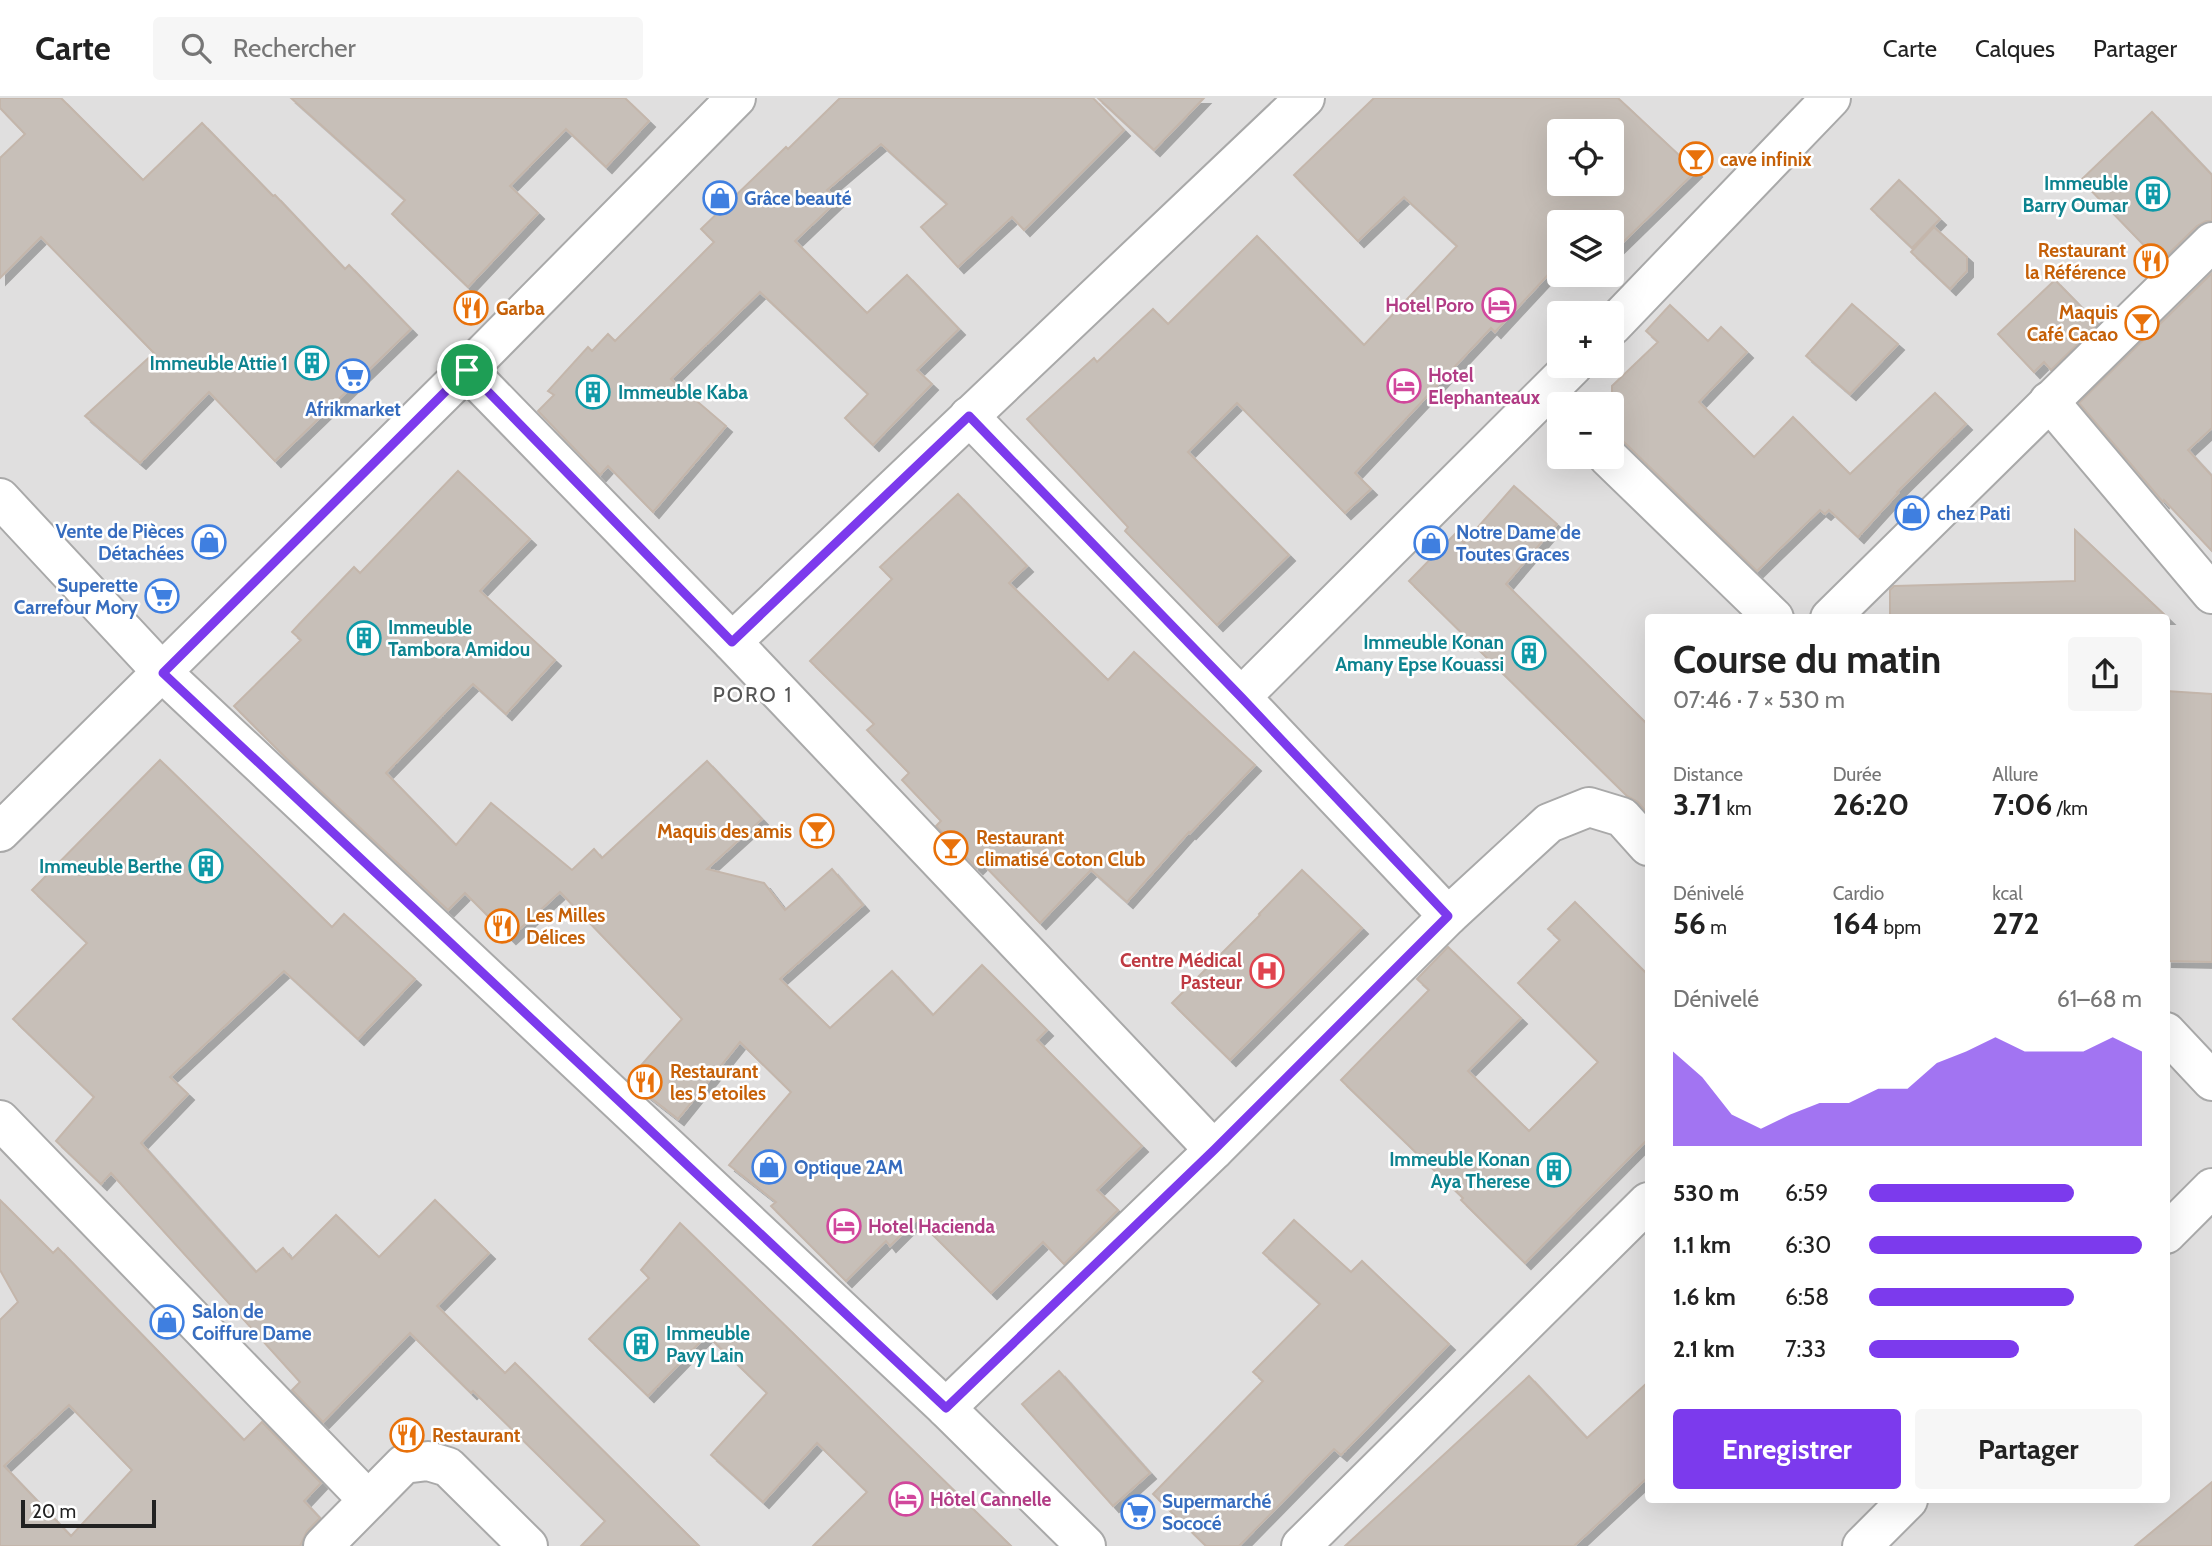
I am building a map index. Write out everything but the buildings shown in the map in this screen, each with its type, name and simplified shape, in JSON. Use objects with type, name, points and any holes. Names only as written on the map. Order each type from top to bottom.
[{"type":"street","points":[[0,832],[467,370],[736,98]]},
{"type":"street","points":[[732,642],[1305,98]]},
{"type":"street","points":[[1624,314],[1831,98]]},
{"type":"street","points":[[1834,614],[2212,242]]},
{"type":"street","points":[[467,370],[732,642],[1214,1150]]},
{"type":"street","points":[[2049,401],[2212,594]]},
{"type":"street","points":[[1241,697],[1547,407]]},
{"type":"street","points":[[969,416],[1448,916]]},
{"type":"street","points":[[1620,469],[1770,614]]},
{"type":"street","points":[[0,498],[163,673],[946,1408],[1086,1546]]},
{"type":"street","points":[[946,1408],[1214,1150],[1448,916],[1549,823],[1589,807],[1622,817],[1645,843]]},
{"type":"street","points":[[2170,1036],[2212,1081]]},
{"type":"street","points":[[0,1120],[368,1500]]},
{"type":"street","points":[[2170,1230],[2212,1188]]},
{"type":"street","points":[[1301,1546],[1645,1205]]},
{"type":"street","points":[[323,1546],[404,1464],[428,1461],[448,1467],[528,1546]]},
{"type":"street","points":[[1863,1546],[1905,1503]]},
{"type":"shaded area","points":[[0,98],[2212,98],[2212,1546],[0,1546]]},
{"type":"place","name":"cave infinix","points":[[1696,159]]},
{"type":"place","name":"Immeuble Barry Oumar","points":[[2153,194]]},
{"type":"place","name":"Grâce beauté","points":[[720,198]]},
{"type":"place","name":"Restaurant la Référence","points":[[2151,261]]},
{"type":"place","name":"Hotel Poro","points":[[1499,305]]},
{"type":"place","name":"Garba","points":[[471,308]]},
{"type":"place","name":"Maquis Café Cacao","points":[[2142,323]]},
{"type":"place","name":"Immeuble Attie 1","points":[[312,363]]},
{"type":"place","name":"Afrikmarket","points":[[353,376]]},
{"type":"place","name":"Hotel Elephanteaux","points":[[1404,386]]},
{"type":"place","name":"Immeuble Kaba","points":[[593,392]]},
{"type":"place","name":"chez Pati","points":[[1912,513]]},
{"type":"place","name":"Vente de Pièces Détachées","points":[[209,542]]},
{"type":"place","name":"Notre Dame de Toutes Graces","points":[[1431,543]]},
{"type":"place","name":"Superette Carrefour Mory","points":[[162,596]]},
{"type":"place","name":"Immeuble Tambora Amidou","points":[[364,638]]},
{"type":"place","name":"Immeuble Konan Amany Epse Kouassi","points":[[1529,653]]},
{"type":"place","name":"Maquis des amis","points":[[817,831]]},
{"type":"place","name":"Restaurant climatisé Coton Club","points":[[951,848]]},
{"type":"place","name":"Immeuble Berthe","points":[[206,866]]},
{"type":"place","name":"Les Milles Délices","points":[[502,926]]},
{"type":"place","name":"Centre Médical Pasteur","points":[[1267,971]]},
{"type":"place","name":"Restaurant les 5 etoiles","points":[[645,1082]]},
{"type":"place","name":"Optique 2AM","points":[[769,1167]]},
{"type":"place","name":"Immeuble Konan Aya Therese","points":[[1554,1170]]},
{"type":"place","name":"Hotel Hacienda","points":[[844,1226]]},
{"type":"place","name":"Salon de Coiffure Dame","points":[[167,1322]]},
{"type":"place","name":"Immeuble Pavy Lain","points":[[641,1344]]},
{"type":"place","name":"Restaurant","points":[[407,1435]]},
{"type":"place","name":"Hôtel Cannelle","points":[[906,1499]]},
{"type":"place","name":"Supermarché Sococé","points":[[1138,1512]]},
{"type":"district","name":"PORO 1","points":[[753,694]]},
{"type":"route","points":[[467,370],[732,642],[969,416],[1448,916],[1214,1150],[946,1408],[163,673],[467,370]]}]
